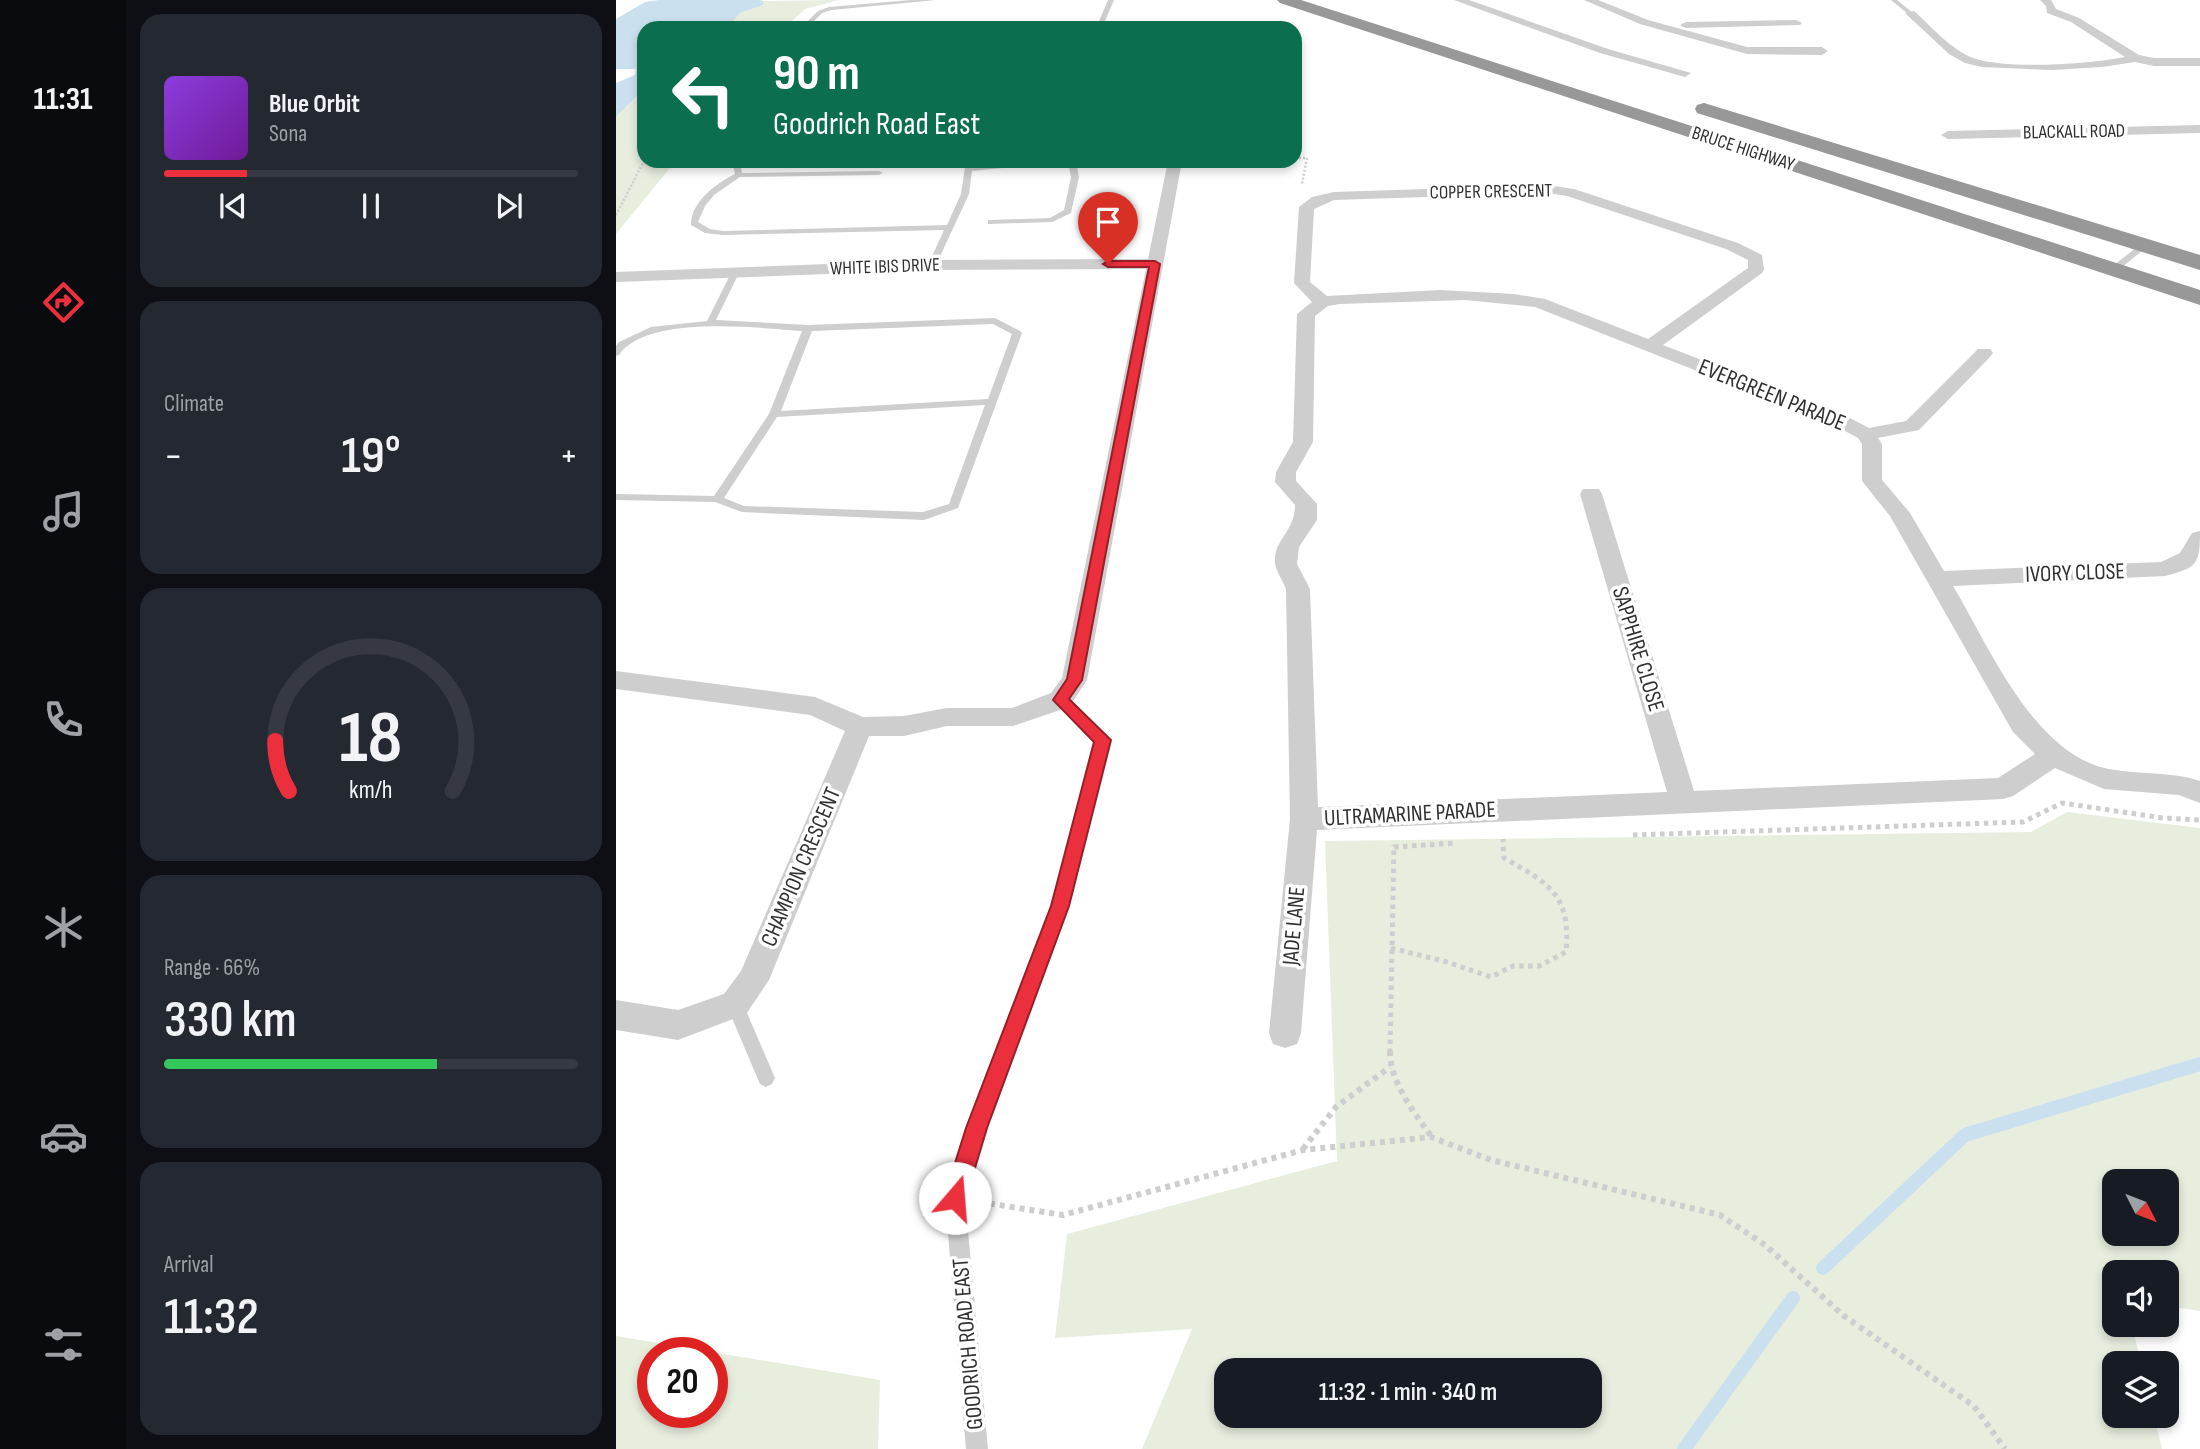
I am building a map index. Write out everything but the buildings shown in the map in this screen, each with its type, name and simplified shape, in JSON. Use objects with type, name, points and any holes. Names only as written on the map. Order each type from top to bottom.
[{"type":"highway","name":"BRUCE HIGHWAY","points":[[1285,0],[2200,298]]},
{"type":"highway","name":"BRUCE HIGHWAY","points":[[1685,103],[2200,263]]},
{"type":"street","points":[[1459,0],[1593,48],[1685,73]]},
{"type":"street","points":[[1593,0],[1666,28],[1758,52],[1826,55],[1814,42]]},
{"type":"street","points":[[2045,0],[2051,5],[2051,11],[2074,20],[2135,58],[2154,62],[2200,62]]},
{"type":"street","points":[[1782,8],[1805,32]]},
{"type":"street","points":[[1910,13],[1958,55],[1979,64],[2113,64],[2135,58]]},
{"type":"street","points":[[1666,28],[1690,24],[1796,23]]},
{"type":"street","points":[[1650,63],[1671,53]]},
{"type":"street","name":"BLACKALL ROAD","points":[[1948,135],[2200,129]]},
{"type":"street","points":[[616,680],[815,706],[860,727],[904,726],[947,717],[1013,717],[1060,700],[1074,680],[1174,168]]},
{"type":"street","name":"COPPER CRESCENT","points":[[1323,302],[1301,283],[1307,207],[1317,200],[1334,196],[1547,189],[1569,192],[1732,246],[1756,258],[1756,270],[1650,346]]},
{"type":"street","name":"WHITE IBIS DRIVE","points":[[616,277],[932,265],[1155,264]]},
{"type":"street","name":"EVERGREEN PARADE","points":[[1323,302],[1479,295],[1510,297],[1539,303],[1841,421],[1866,434],[1872,444],[1872,481],[1899,513],[2022,725],[2053,756],[2104,779],[2180,785],[2200,792]]},
{"type":"street","name":"ULTRAMARINE PARADE","points":[[1323,302],[1306,314],[1303,442],[1286,472],[1286,482],[1306,505],[1307,520],[1288,547],[1286,565],[1298,589],[1304,819],[2003,788],[2053,756]]},
{"type":"street","points":[[1866,434],[1912,426],[1984,353]]},
{"type":"street","name":"SAPPHIRE CLOSE","points":[[1591,494],[1684,803]]},
{"type":"street","name":"IVORY CLOSE","points":[[1936,579],[2165,569],[2188,558],[2200,538]]},
{"type":"street","name":"CHAMPION CRESCENT","points":[[735,1004],[753,980],[860,727]]},
{"type":"street","name":"JADE LANE","points":[[1285,1033],[1304,819]]},
{"type":"street","points":[[616,1015],[678,1025],[735,1004]]},
{"type":"lane","points":[[811,21],[820,12],[831,8],[933,0]]},
{"type":"lane","points":[[1102,21],[1111,0]]},
{"type":"lane","points":[[1894,0],[1910,13]]},
{"type":"lane","points":[[737,168],[739,176]]},
{"type":"lane","points":[[932,265],[965,194],[968,169],[979,168]]},
{"type":"lane","points":[[991,222],[1052,220],[1068,211],[1075,177],[1073,168]]},
{"type":"lane","points":[[879,173],[739,176],[721,183],[706,197],[694,223],[708,231],[723,233],[951,227]]},
{"type":"lane","points":[[2113,270],[2144,246]]},
{"type":"lane","points":[[710,323],[735,273]]},
{"type":"lane","points":[[616,353],[622,344],[651,330],[710,323],[808,328],[995,321],[1017,333],[954,506],[924,516],[742,509],[717,499],[616,497]]},
{"type":"lane","points":[[717,499],[774,414],[808,328]]},
{"type":"lane","points":[[774,414],[992,402]]},
{"type":"lane","name":"GOODRICH ROAD EAST","points":[[978,1449],[955,1198],[977,1128],[1060,906],[1103,740],[1060,700]]},
{"type":"lane","points":[[735,1004],[766,1078]]},
{"type":"path","points":[[616,215],[640,168]]},
{"type":"path","points":[[1626,835],[2023,822],[2062,803],[2163,818],[2200,820]]},
{"type":"path","points":[[1393,838],[1390,1067],[1411,1108],[1431,1137]]},
{"type":"path","points":[[1391,948],[1447,962],[1491,977],[1513,967],[1539,966],[1566,952],[1570,928],[1562,900],[1549,884],[1504,858],[1503,839]]},
{"type":"path","points":[[1490,840],[1517,839]]},
{"type":"path","points":[[1394,848],[1462,842]]},
{"type":"path","points":[[1303,1150],[1336,1107],[1390,1067]]},
{"type":"path","points":[[955,1198],[1063,1215],[1303,1150],[1431,1137],[1490,1160],[1720,1215],[1765,1245],[1843,1316],[1974,1406],[2005,1449]]},
{"type":"green space","points":[[839,0],[805,9],[792,21],[732,21],[740,13],[763,5],[763,1]]},
{"type":"green space","points":[[637,96],[637,168],[670,168],[616,234],[616,117]]},
{"type":"green space","points":[[2067,812],[2200,828],[2200,1311],[2179,1308],[2179,1260],[2102,1260],[2102,1337],[2135,1337],[2138,1351],[2102,1351],[2102,1428],[2157,1428],[2162,1449],[1142,1449],[1192,1329],[1055,1338],[1067,1234],[1337,1161],[1325,841],[2031,832]]},
{"type":"green space","points":[[616,1336],[637,1340],[637,1428],[728,1428],[728,1355],[880,1380],[878,1449],[616,1449]]},
{"type":"water","points":[[760,0],[763,5],[740,13],[733,21],[637,21],[637,96],[616,117],[616,83],[635,75],[636,69],[616,69],[616,19],[645,2]]},
{"type":"waterway","points":[[1823,1268],[1965,1135],[2200,1064]]},
{"type":"waterway","points":[[1684,1449],[1793,1298]]},
{"type":"route","points":[[955,1198],[977,1128],[1060,906],[1103,740],[1060,700],[1074,680],[1155,264],[1108,264]]}]
